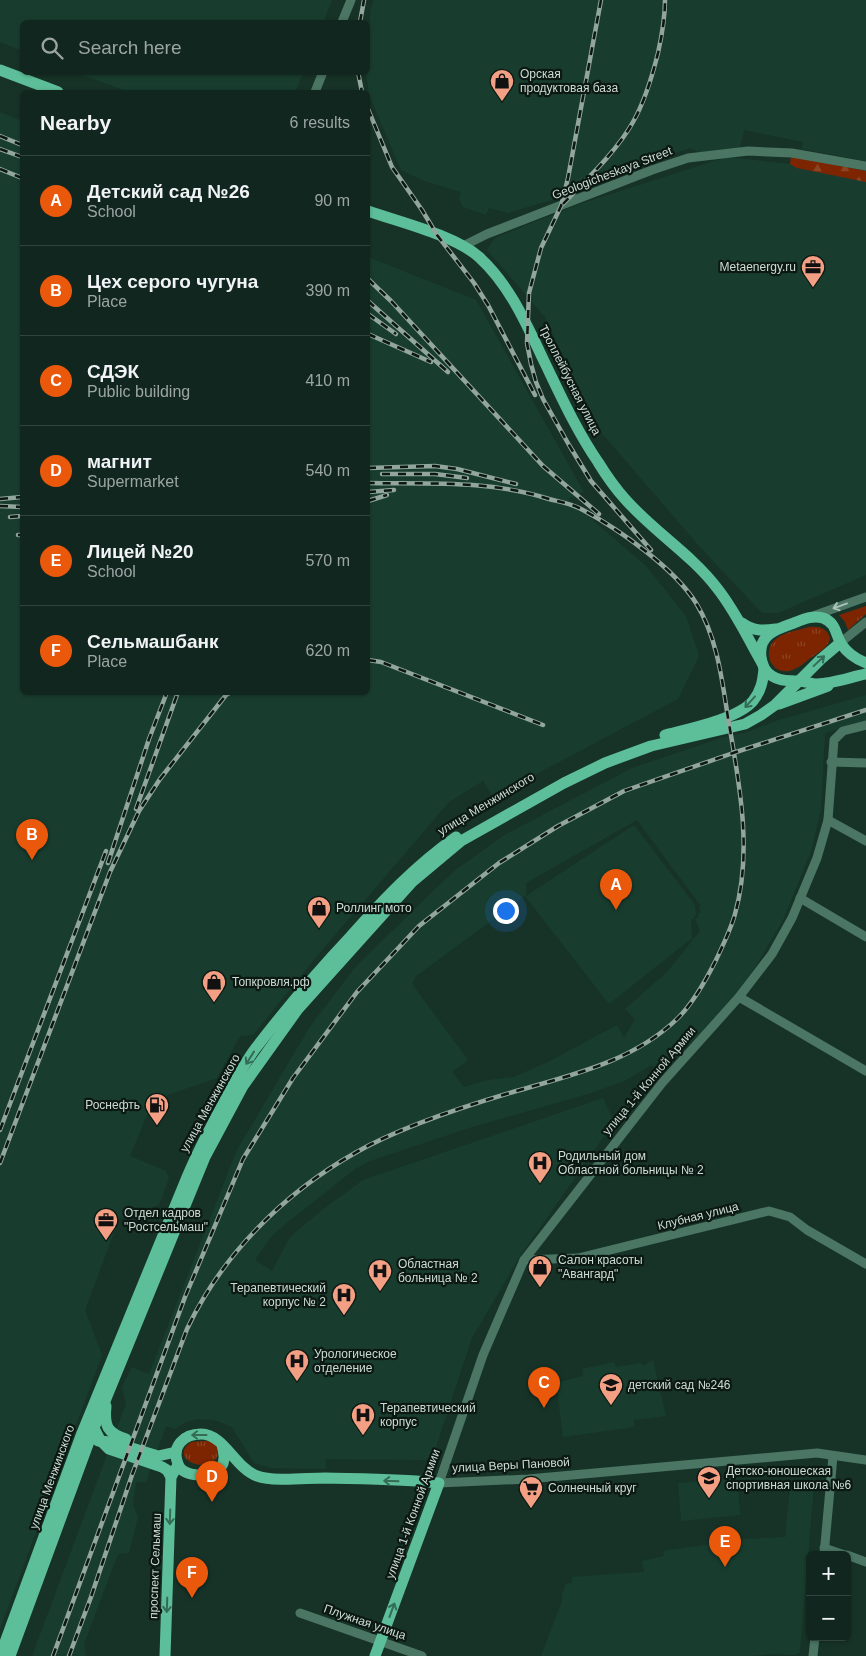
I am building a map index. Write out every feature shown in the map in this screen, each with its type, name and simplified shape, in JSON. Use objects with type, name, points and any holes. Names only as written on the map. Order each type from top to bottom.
[{"type":"main road","points":[[0,70],[53,90]]},
{"type":"main road","name":"Троллейбусная улица","points":[[370,212],[463,246],[478,256],[492,271],[509,294],[527,325],[570,416],[597,461],[624,499],[694,563],[717,588],[742,623],[763,666]]},
{"type":"main road","points":[[719,725],[745,709],[760,690],[763,680],[763,666],[760,650],[763,641],[778,629],[813,616],[825,619],[833,624],[840,643],[846,651],[856,659],[866,663]]},
{"type":"main road","points":[[742,623],[750,629],[756,630],[778,629]]},
{"type":"main road","points":[[719,725],[745,724],[761,715],[775,705],[821,659],[840,643]]},
{"type":"main road","points":[[763,666],[771,676],[784,681],[818,684],[866,675]]},
{"type":"main road","points":[[775,705],[866,675]]},
{"type":"main road","name":"улица Менжинского","points":[[10,1656],[78,1456],[102,1444],[94,1428],[92,1417],[108,1395],[205,1157],[243,1086],[298,1009],[412,882],[461,841],[564,783],[605,763],[651,746],[719,725]]},
{"type":"main road","name":"улица Менжинского","points":[[0,1656],[197,1153],[235,1081],[256,1049],[290,1004],[330,958],[412,872],[436,851],[467,829],[591,762],[650,740],[719,725]]},
{"type":"main road","points":[[108,1395],[106,1426],[114,1435],[164,1450],[177,1449]]},
{"type":"main road","points":[[78,1456],[96,1451],[106,1437],[98,1408]]},
{"type":"main road","name":"улица Веры Пановой","points":[[177,1449],[186,1436],[200,1434],[214,1437],[245,1469],[256,1476],[268,1478],[326,1478],[439,1483]]},
{"type":"main road","points":[[102,1444],[158,1456],[177,1449]]},
{"type":"main road","points":[[102,1444],[162,1467],[167,1470],[171,1477],[178,1465],[177,1449]]},
{"type":"main road","points":[[178,1465],[184,1472],[191,1474],[204,1474],[215,1471],[223,1464],[224,1452],[222,1445]]},
{"type":"main road","points":[[162,1467],[178,1465]]},
{"type":"main road","name":"проспект Сельмаш","points":[[165,1656],[171,1477]]},
{"type":"main road","name":"улица 1-й Конной Армии","points":[[375,1656],[439,1483]]},
{"type":"street","points":[[343,20],[351,0]]},
{"type":"street","points":[[316,90],[322,75]]},
{"type":"street","name":"Geologicheskaya Street","points":[[463,246],[487,234],[652,170],[688,158],[748,151],[792,153],[866,166]]},
{"type":"street","points":[[813,616],[866,597]]},
{"type":"street","points":[[840,643],[866,622]]},
{"type":"street","name":"улица 1-й Конной Армии","points":[[439,1483],[484,1355],[524,1260],[662,1083],[739,997],[772,954],[792,918],[817,858],[828,820],[834,740],[843,731],[866,725]]},
{"type":"street","points":[[831,762],[866,763]]},
{"type":"street","points":[[828,820],[866,841]]},
{"type":"street","points":[[800,898],[866,937]]},
{"type":"street","points":[[739,997],[866,1071]]},
{"type":"street","name":"Клубная улица","points":[[524,1260],[578,1258],[769,1211],[778,1212],[790,1217],[808,1230],[866,1264]]},
{"type":"street","name":"улица Веры Пановой","points":[[439,1483],[528,1479],[817,1453],[866,1460]]},
{"type":"street","points":[[824,1551],[833,1456]]},
{"type":"street","points":[[851,1557],[866,1562]]},
{"type":"street","name":"Плужная улица","points":[[300,1613],[422,1656]]},
{"type":"street","points":[[813,1656],[815,1641]]},
{"type":"shaded area","points":[[0,0],[332,0],[324,20],[20,20],[20,50],[0,42]]},
{"type":"shaded area","points":[[374,0],[866,0],[866,161],[802,149],[803,142],[744,130],[740,148],[715,153],[699,152],[690,148],[629,168],[571,194],[508,213],[489,208],[486,215],[463,207],[459,199],[461,192],[424,181],[401,170],[370,97],[370,90],[368,90],[366,75],[370,75],[371,7]]},
{"type":"shaded area","points":[[82,75],[302,75],[296,90],[124,90]]},
{"type":"shaded area","points":[[0,112],[20,120],[20,695],[370,695],[370,258],[476,300],[584,492],[568,499],[646,566],[686,616],[699,656],[678,699],[493,797],[483,781],[449,802],[317,956],[253,1035],[240,1036],[217,1078],[153,1100],[130,1156],[166,1171],[169,1178],[159,1205],[119,1219],[85,1310],[102,1355],[0,1629]]},
{"type":"shaded area","points":[[727,157],[790,164],[866,181],[866,575],[778,613],[762,613],[699,546],[594,424],[545,317],[487,250],[495,238],[580,204]]},
{"type":"shaded area","points":[[866,695],[866,721],[825,733],[821,809],[811,851],[784,918],[741,987],[696,1038],[657,1071],[652,1065],[624,1081],[591,1093],[472,1127],[370,1161],[355,1169],[283,1226],[270,1238],[255,1260],[272,1271],[290,1237],[322,1210],[363,1180],[603,1098],[614,1122],[520,1256],[472,1338],[433,1456],[425,1460],[325,1459],[326,1469],[271,1468],[254,1463],[232,1427],[214,1420],[196,1419],[184,1423],[175,1429],[166,1426],[146,1482],[136,1482],[133,1505],[138,1517],[129,1553],[118,1554],[84,1644],[86,1656],[32,1656],[126,1404],[122,1387],[132,1367],[149,1374],[236,1152],[309,1028],[356,966],[454,871],[503,836],[632,768],[776,721]],"holes":[[[637,820],[701,906],[699,908],[701,912],[698,914],[699,917],[695,919],[700,931],[667,972],[625,1009],[635,1019],[624,1038],[617,1025],[550,1061],[514,1077],[488,1080],[464,1087],[452,1072],[468,1060],[412,984],[416,976],[525,896],[609,1004],[692,938],[691,921],[696,915],[695,905],[634,825],[526,896],[526,883]]]},
{"type":"shaded area","name":"детский сад №246","points":[[653,1360],[666,1416],[634,1420],[634,1427],[563,1437],[556,1383],[583,1376],[582,1369],[614,1362],[616,1367],[641,1363],[643,1366]]},
{"type":"shaded area","name":"Детско-юношеская спортивная школа №6","points":[[737,1478],[740,1515],[681,1521],[678,1483]]},
{"type":"shaded area","points":[[814,1485],[808,1551],[806,1551],[806,1580],[800,1652],[795,1655],[769,1654],[753,1656],[541,1656],[562,1601],[562,1594],[566,1584],[572,1583],[572,1577],[644,1572],[642,1561],[664,1556],[663,1551],[744,1539],[785,1537],[790,1487]]},
{"type":"green space","points":[[791,156],[866,171],[866,182],[797,168],[790,164]]},
{"type":"green space","points":[[866,606],[866,614],[848,630],[845,622],[839,615]]},
{"type":"green space","points":[[809,627],[819,627],[827,632],[830,638],[827,646],[796,668],[789,671],[777,669],[770,660],[769,655],[769,649],[772,644],[783,635]]},
{"type":"green space","points":[[207,1441],[214,1443],[218,1451],[216,1459],[209,1464],[202,1465],[190,1462],[185,1458],[184,1453],[185,1448],[191,1442]]},
{"type":"railway","points":[[360,20],[364,0]]},
{"type":"railway","points":[[601,0],[568,178],[561,206],[541,248],[529,293],[527,343],[536,382],[543,399],[569,445],[591,481],[651,550]]},
{"type":"railway","points":[[563,204],[619,144],[637,114],[648,89],[658,53],[663,27],[665,0]]},
{"type":"railway","points":[[359,75],[362,90]]},
{"type":"railway","points":[[370,114],[392,167],[437,235],[474,283],[488,305],[535,395]]},
{"type":"railway","points":[[0,136],[20,144]]},
{"type":"railway","points":[[0,149],[20,156]]},
{"type":"railway","points":[[0,169],[20,177]]},
{"type":"railway","points":[[370,281],[391,301],[543,466],[599,514]]},
{"type":"railway","points":[[370,303],[448,372]]},
{"type":"railway","points":[[370,315],[396,334]]},
{"type":"railway","points":[[370,335],[431,362]]},
{"type":"railway","points":[[370,468],[435,466],[457,469],[516,484]]},
{"type":"railway","points":[[382,474],[435,474],[467,478]]},
{"type":"railway","points":[[69,1656],[132,1475],[187,1329],[201,1302],[237,1251],[258,1228],[304,1187],[355,1153],[411,1126],[493,1098],[579,1073],[641,1046],[678,1018],[694,998],[716,960],[735,914],[740,890],[744,841],[740,791],[721,673],[714,644],[703,616],[686,590],[660,563],[629,539],[598,518],[571,505],[527,493],[482,486],[436,483],[370,483]]},
{"type":"railway","points":[[370,492],[394,490]]},
{"type":"railway","points":[[370,500],[387,495]]},
{"type":"railway","points":[[0,499],[20,497]]},
{"type":"railway","points":[[0,506],[20,507]]},
{"type":"railway","points":[[10,517],[20,516]]},
{"type":"railway","points":[[370,660],[381,662],[543,725]]},
{"type":"railway","points":[[108,863],[149,739],[166,695]]},
{"type":"railway","points":[[136,809],[177,695]]},
{"type":"railway","points":[[0,1163],[110,872],[139,811],[160,779],[226,695]]},
{"type":"railway","points":[[53,1656],[185,1297],[243,1159],[293,1078],[357,992],[419,926],[499,863],[558,826],[624,791],[866,710]]},
{"type":"railway","points":[[0,1130],[106,851]]},
{"type":"place","name":"Орская продуктовая база","points":[[502,102]]},
{"type":"place","name":"Metaenergy.ru","points":[[813,288]]},
{"type":"place","name":"Цех серого чугуна","points":[[32,860]]},
{"type":"place","name":"Детский сад №26","points":[[616,910]]},
{"type":"place","name":"Роллинг мото","points":[[319,929]]},
{"type":"place","name":"Топкровля.рф","points":[[214,1003]]},
{"type":"place","name":"Роснефть","points":[[157,1126]]},
{"type":"place","name":"Родильный дом Областной больницы № 2","points":[[540,1184]]},
{"type":"place","name":"Отдел кадров \"Ростсельмаш\"","points":[[106,1241]]},
{"type":"place","name":"Салон красоты \"Авангард\"","points":[[540,1288]]},
{"type":"place","name":"Областная больница № 2","points":[[380,1292]]},
{"type":"place","name":"Терапевтический корпус № 2","points":[[344,1316]]},
{"type":"place","name":"Урологическое отделение","points":[[297,1382]]},
{"type":"place","name":"детский сад №246","points":[[611,1406]]},
{"type":"place","name":"СДЭК","points":[[544,1408]]},
{"type":"place","name":"Терапевтический корпус","points":[[363,1436]]},
{"type":"place","name":"Детско-юношеская спортивная школа №6","points":[[709,1499]]},
{"type":"place","name":"магнит","points":[[212,1502]]},
{"type":"place","name":"Солнечный круг","points":[[531,1509]]},
{"type":"place","name":"Лицей №20","points":[[725,1567]]},
{"type":"place","name":"Сельмашбанк","points":[[192,1598]]}]
